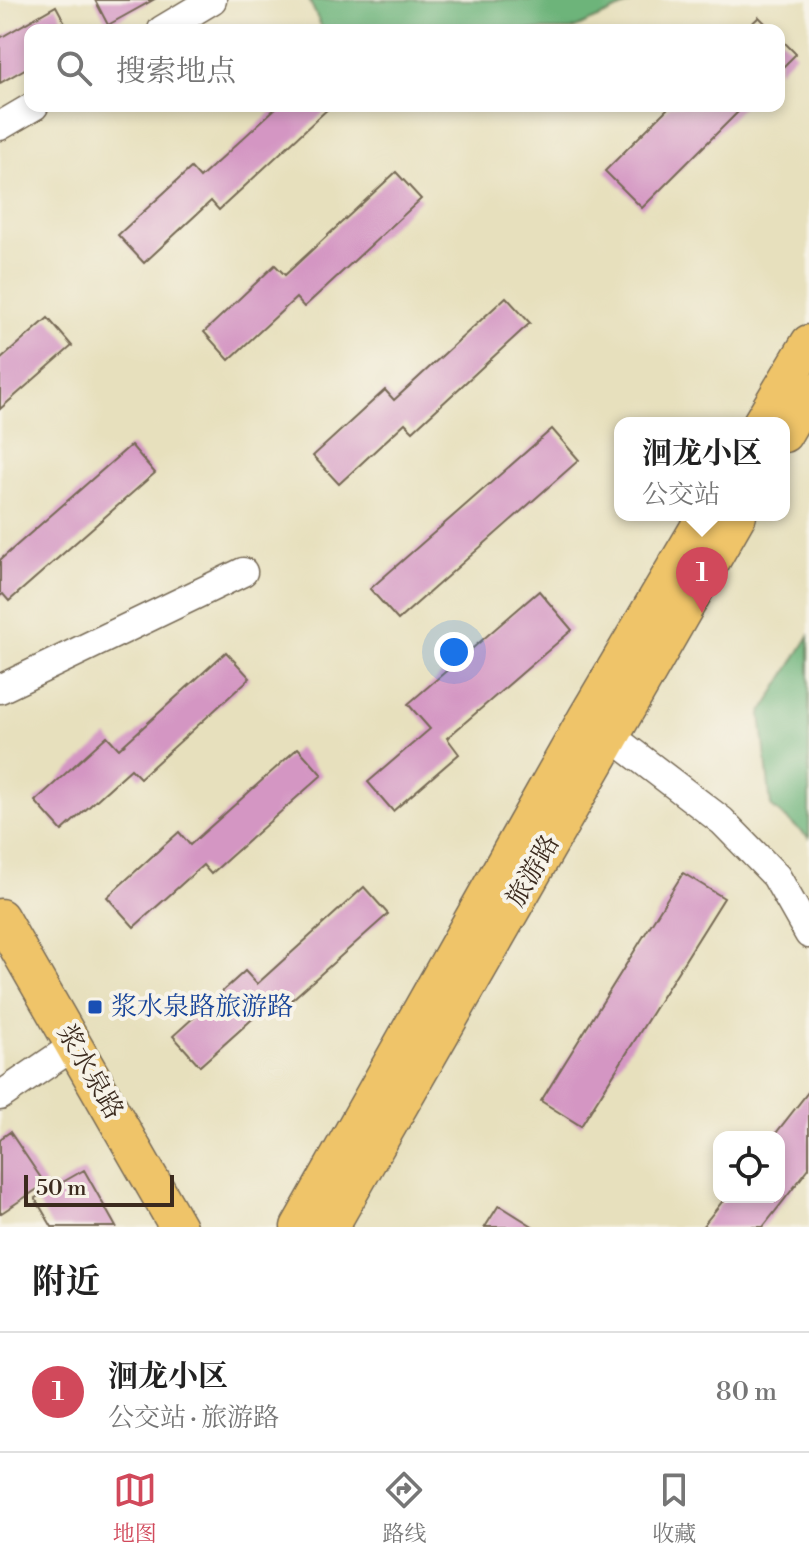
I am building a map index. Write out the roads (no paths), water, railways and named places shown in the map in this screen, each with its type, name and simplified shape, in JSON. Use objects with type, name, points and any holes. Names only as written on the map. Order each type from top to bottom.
[{"type":"main road","points":[[765,417],[809,343]]},
{"type":"main road","points":[[790,424],[809,391]]},
{"type":"main road","name":"旅游路","points":[[330,1227],[599,726],[703,521]]},
{"type":"main road","name":"旅游路","points":[[299,1227],[599,726],[734,521]]},
{"type":"main road","name":"浆水泉路","points":[[0,917],[178,1227]]},
{"type":"street","points":[[172,24],[212,0]]},
{"type":"street","points":[[0,126],[24,112]]},
{"type":"street","points":[[0,689],[243,572]]},
{"type":"street","points":[[599,726],[722,821],[776,876],[809,934]]},
{"type":"street","points":[[0,1096],[75,1045]]},
{"type":"place","name":"洄龙小区","points":[[702,613]]},
{"type":"place","name":"浆水泉路旅游路","points":[[95,1007]]}]
